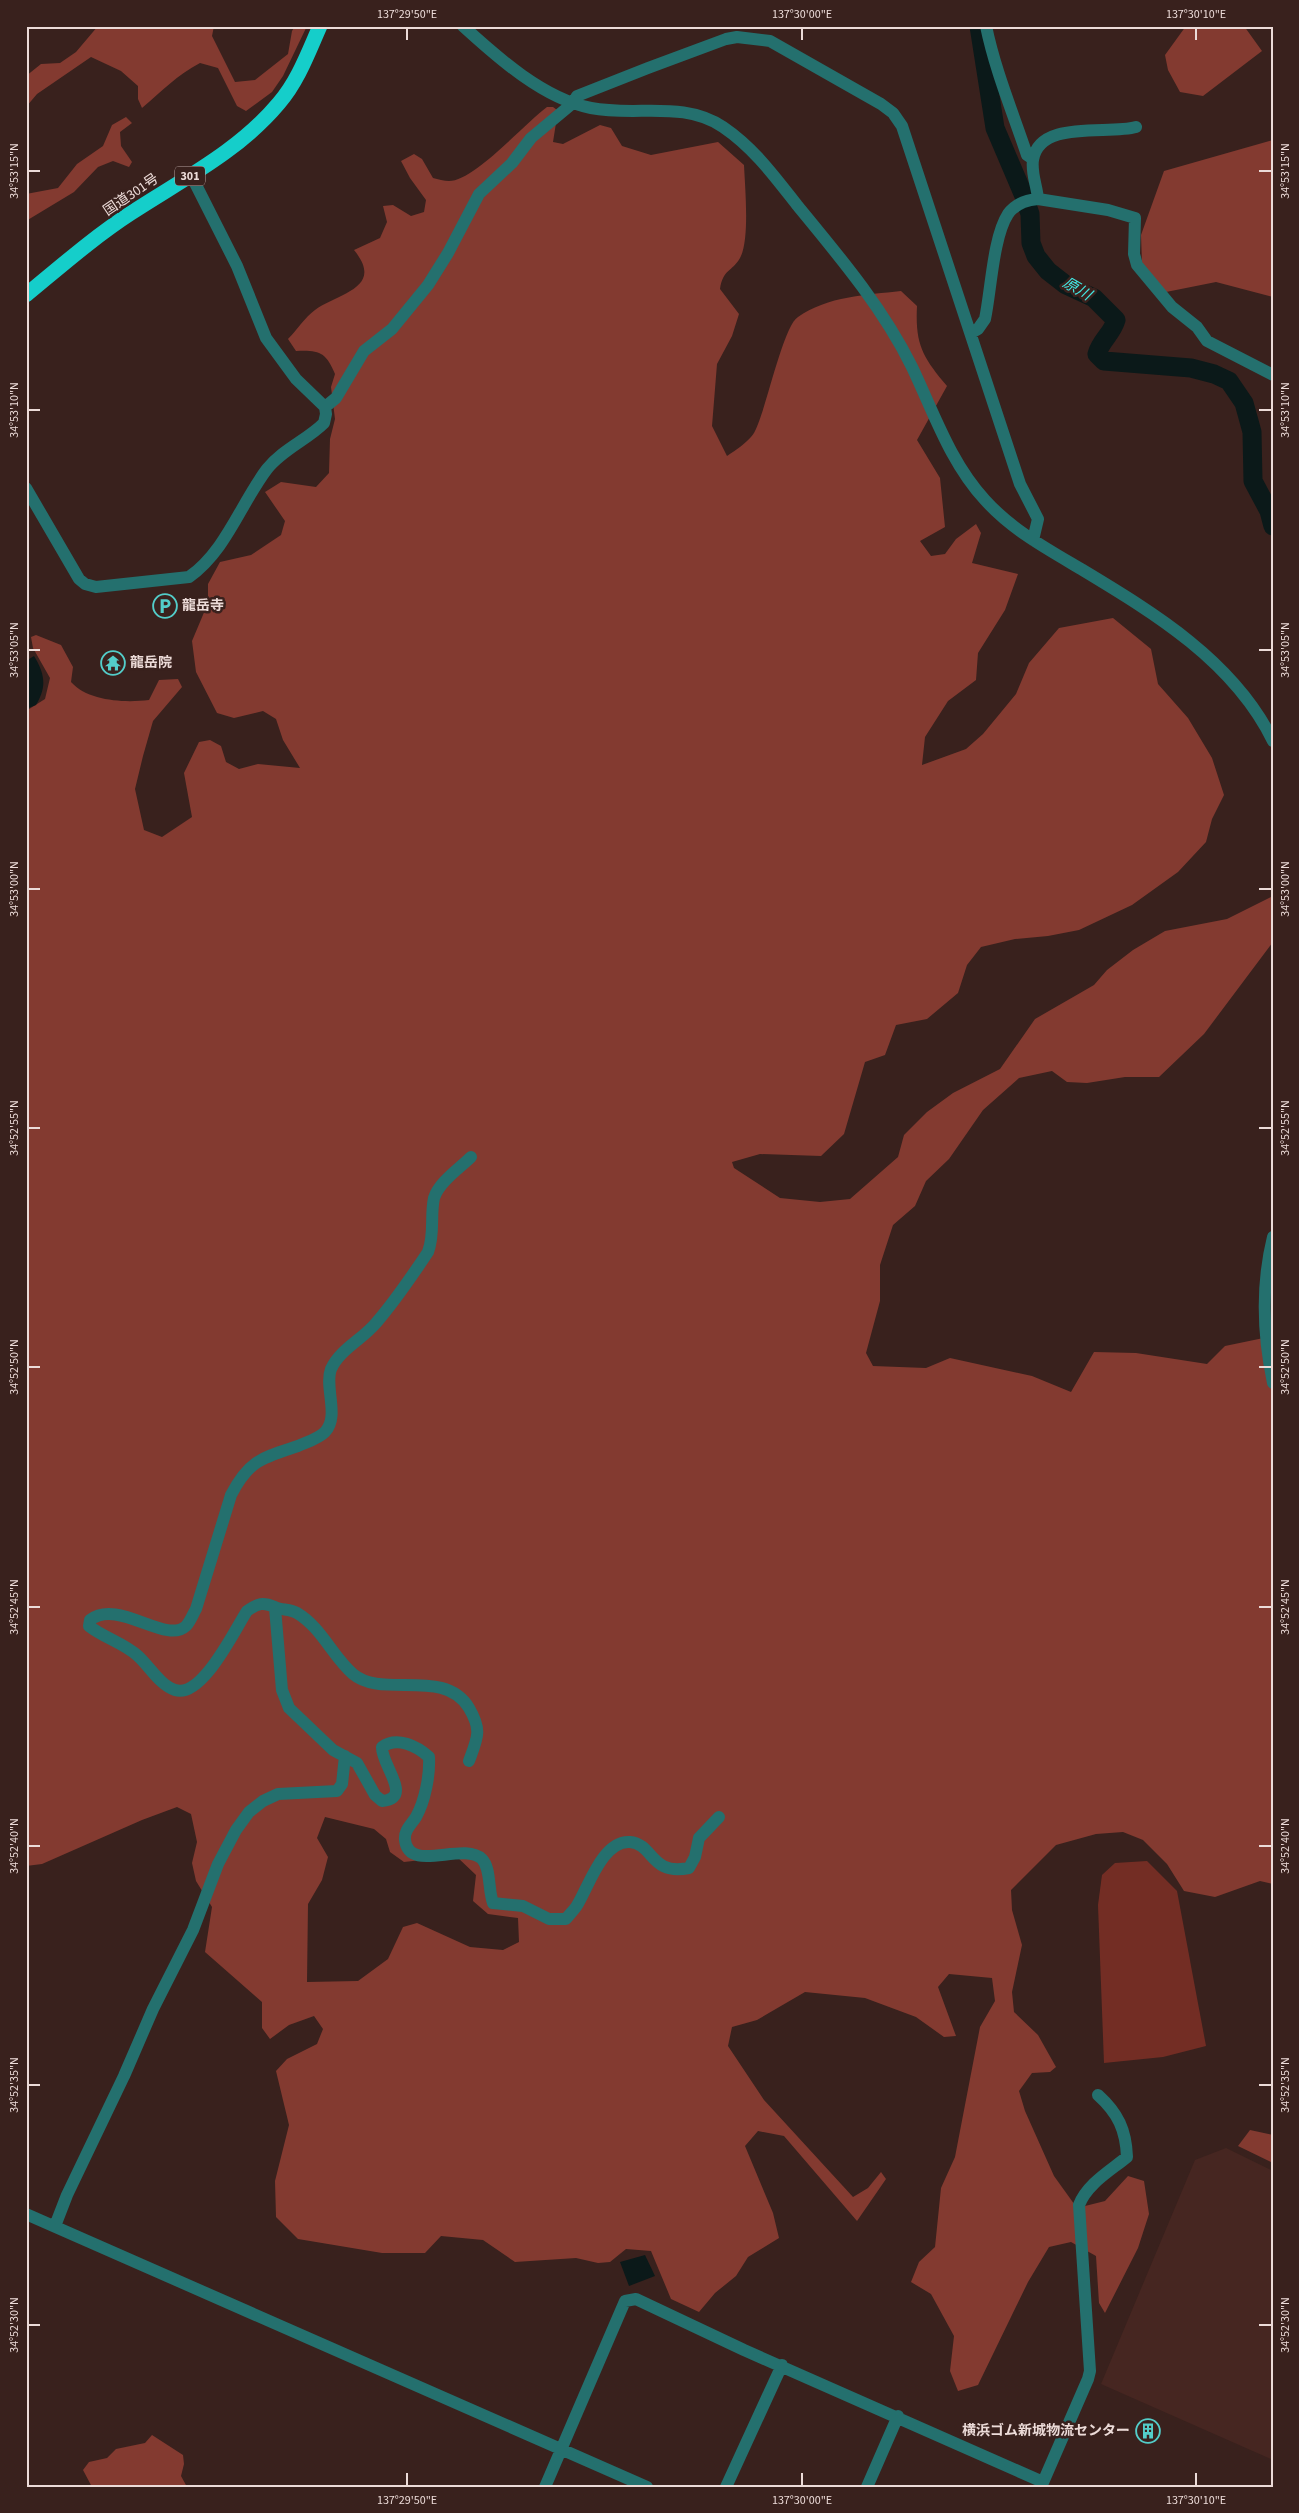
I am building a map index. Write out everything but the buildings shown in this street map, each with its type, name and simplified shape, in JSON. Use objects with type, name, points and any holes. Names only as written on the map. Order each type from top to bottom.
[{"type":"highway","name":"国道301号","points":[[26,295],[74,255],[129,214],[191,176],[234,147],[260,126],[281,101],[300,71],[320,26]]},
{"type":"street","points":[[463,26],[538,86],[573,103],[591,108],[654,109],[701,116],[721,126],[741,140],[757,156],[813,225],[893,331],[912,367],[947,445],[967,479],[988,503],[1014,527],[1033,540],[1130,598],[1184,635],[1270,726],[1273,741]]},
{"type":"street","points":[[986,26],[990,46],[1027,155],[1033,159]]},
{"type":"street","points":[[325,407],[336,398],[364,350],[392,329],[428,285],[448,253],[479,194],[512,163],[531,138],[573,103],[577,96],[726,39],[738,37],[770,41],[882,104],[902,126],[1020,484],[1038,519],[1033,540]]},
{"type":"street","points":[[1029,200],[1033,159],[1039,146],[1066,131],[1118,130],[1136,127]]},
{"type":"street","points":[[26,488],[79,579],[85,584],[96,587],[189,577],[198,570],[228,534],[269,467],[324,423],[325,407],[296,379],[266,338],[238,266],[191,176]]},
{"type":"street","points":[[971,333],[978,329],[985,319],[1002,228],[1008,214],[1029,200],[1108,210],[1135,218],[1134,254],[1137,265],[1172,307],[1197,327],[1212,344],[1273,375]]},
{"type":"street","points":[[469,1761],[478,1736],[478,1723],[463,1697],[453,1691],[421,1685],[363,1680],[354,1675],[313,1627],[297,1613],[275,1608],[264,1603],[255,1605],[247,1611],[211,1670],[194,1685],[187,1689],[176,1691],[164,1683],[138,1656],[89,1626],[90,1620],[105,1614],[125,1616],[164,1629],[178,1631],[186,1626],[196,1609],[231,1495],[244,1471],[265,1458],[313,1440],[326,1431],[331,1417],[331,1370],[340,1356],[375,1324],[428,1252],[432,1240],[434,1197],[443,1183],[471,1157]]},
{"type":"street","points":[[1273,1237],[1267,1260],[1265,1325],[1273,1383]]},
{"type":"street","points":[[275,1608],[282,1690],[289,1708],[333,1750],[357,1763],[375,1795],[382,1801],[391,1800],[396,1796],[397,1790],[381,1756],[382,1747],[386,1744],[402,1744],[419,1748],[429,1758],[430,1766],[421,1804],[407,1829],[405,1838],[407,1850],[416,1856],[474,1854],[483,1860],[486,1866],[489,1894],[493,1902],[523,1906],[549,1919],[566,1918],[576,1908],[602,1859],[620,1843],[632,1842],[662,1867],[676,1870],[689,1868],[695,1857],[699,1838],[719,1816]]},
{"type":"street","points":[[55,2226],[67,2195],[124,2076],[153,2009],[193,1930],[218,1864],[236,1830],[249,1812],[263,1801],[278,1794],[337,1791],[342,1784],[345,1756]]},
{"type":"street","points":[[545,2487],[625,2301],[636,2299],[898,2416],[1042,2484],[1090,2371],[1079,2204],[1082,2195],[1089,2188],[1127,2157],[1127,2147],[1118,2115],[1098,2095]]},
{"type":"street","points":[[26,2214],[647,2487]]},
{"type":"street","points":[[726,2487],[782,2365]]},
{"type":"street","points":[[867,2487],[898,2416]]},
{"type":"shaded area","points":[[98,26],[214,26],[212,36],[235,82],[255,80],[288,54],[292,31],[295,26],[307,26],[283,76],[272,92],[246,111],[237,106],[218,68],[200,63],[177,78],[142,108],[138,99],[138,86],[121,71],[91,57],[37,94],[26,107],[26,76],[41,64],[60,63],[76,52]]},
{"type":"shaded area","points":[[1186,26],[1244,26],[1262,51],[1203,96],[1180,92],[1168,70],[1165,55]]},
{"type":"shaded area","points":[[547,107],[553,107],[561,113],[556,123],[553,142],[563,144],[600,125],[611,128],[622,146],[651,155],[718,142],[744,165],[746,226],[743,250],[737,263],[723,278],[720,289],[739,314],[732,336],[717,364],[712,426],[727,456],[746,442],[755,431],[786,336],[798,317],[810,310],[835,301],[861,295],[901,291],[917,306],[917,331],[922,350],[947,386],[917,440],[940,478],[945,527],[920,541],[931,556],[945,554],[956,539],[976,524],[981,533],[972,563],[1018,574],[1005,610],[978,653],[976,680],[948,701],[925,737],[922,765],[966,749],[983,734],[1016,694],[1029,663],[1059,628],[1113,618],[1151,649],[1158,684],[1188,718],[1212,758],[1224,795],[1212,819],[1206,842],[1178,872],[1132,905],[1079,930],[1048,936],[1015,939],[981,947],[967,965],[958,993],[927,1019],[896,1025],[885,1055],[865,1062],[844,1134],[821,1156],[760,1154],[732,1162],[734,1168],[780,1198],[820,1202],[850,1199],[898,1157],[904,1135],[927,1112],[953,1093],[1000,1069],[1035,1019],[1094,985],[1107,970],[1133,950],[1165,931],[1227,919],[1273,896],[1273,942],[1204,1034],[1159,1077],[1125,1077],[1087,1083],[1067,1082],[1052,1071],[1019,1078],[983,1110],[949,1159],[926,1181],[915,1206],[893,1225],[880,1265],[880,1301],[866,1353],[873,1366],[926,1368],[950,1358],[1032,1376],[1071,1392],[1094,1352],[1136,1353],[1207,1364],[1225,1346],[1273,1336],[1273,1884],[1260,1881],[1215,1897],[1184,1891],[1167,1864],[1143,1840],[1123,1832],[1096,1834],[1056,1845],[1011,1890],[1012,1910],[1022,1945],[1012,1992],[1014,2012],[1038,2035],[1056,2067],[1050,2072],[1032,2073],[1019,2091],[1025,2111],[1054,2176],[1077,2208],[1105,2201],[1128,2176],[1144,2181],[1149,2214],[1138,2248],[1105,2313],[1099,2303],[1096,2256],[1071,2242],[1049,2247],[1028,2282],[978,2385],[958,2391],[950,2371],[954,2336],[931,2294],[911,2282],[919,2262],[935,2247],[941,2188],[955,2157],[980,2027],[995,2001],[992,1978],[949,1974],[938,1987],[956,2036],[944,2037],[916,2017],[865,1998],[805,1992],[757,2020],[732,2027],[728,2046],[764,2100],[853,2197],[868,2188],[881,2172],[886,2179],[857,2221],[784,2136],[758,2131],[745,2146],[773,2213],[779,2238],[748,2257],[736,2276],[715,2293],[699,2312],[671,2299],[651,2251],[626,2249],[610,2262],[598,2263],[576,2258],[515,2262],[483,2240],[441,2236],[425,2253],[382,2253],[298,2239],[276,2217],[275,2181],[289,2125],[276,2071],[287,2059],[317,2044],[323,2029],[314,2016],[289,2025],[270,2039],[262,2028],[262,2002],[205,1952],[212,1907],[196,1881],[192,1863],[197,1842],[191,1814],[177,1807],[142,1820],[42,1864],[26,1866],[26,711],[45,699],[50,678],[33,648],[31,637],[36,635],[61,645],[73,667],[71,682],[78,688],[97,697],[118,701],[149,700],[159,680],[178,679],[182,687],[153,721],[135,789],[144,830],[162,837],[192,817],[184,773],[199,742],[210,740],[221,746],[226,762],[239,769],[258,764],[300,768],[283,740],[276,719],[263,711],[234,718],[217,713],[196,672],[192,641],[208,603],[208,584],[220,562],[251,555],[281,535],[285,521],[265,492],[281,482],[316,487],[329,473],[330,439],[335,419],[331,387],[335,374],[328,361],[321,354],[311,351],[296,351],[288,339],[315,310],[346,294],[362,281],[364,273],[362,263],[354,250],[380,238],[387,222],[383,206],[393,205],[411,216],[424,212],[426,200],[410,178],[401,161],[414,154],[422,159],[433,178],[449,181],[459,179],[485,162]],"holes":[[[325,1817],[374,1829],[386,1839],[390,1852],[404,1862],[456,1856],[476,1875],[473,1901],[488,1914],[518,1918],[519,1942],[503,1950],[470,1947],[417,1923],[403,1927],[388,1959],[358,1981],[307,1982],[308,1904],[322,1880],[328,1857],[317,1838]]]},
{"type":"shaded area","points":[[126,117],[132,123],[120,132],[121,146],[132,162],[129,167],[113,161],[98,167],[74,192],[26,221],[26,194],[58,188],[77,164],[103,146],[112,125]]},
{"type":"shaded area","points":[[1273,140],[1273,297],[1216,282],[1166,292],[1142,263],[1141,235],[1164,171]]},
{"type":"shaded area","points":[[34,656],[41,669],[43,686],[36,705],[26,709],[26,661]]},
{"type":"shaded area","points":[[1147,1861],[1177,1891],[1206,2046],[1163,2057],[1104,2063],[1098,1905],[1102,1875],[1115,1863]]},
{"type":"shaded area","points":[[1250,2130],[1273,2135],[1273,2163],[1238,2146]]},
{"type":"shaded area","points":[[1226,2148],[1273,2171],[1273,2460],[1101,2384],[1195,2160]]},
{"type":"shaded area","points":[[645,2255],[655,2276],[629,2286],[620,2262]]},
{"type":"shaded area","points":[[152,2435],[183,2455],[184,2464],[181,2476],[187,2487],[92,2487],[83,2470],[89,2462],[107,2458],[116,2449],[145,2443]]},
{"type":"waterway","name":"原川","points":[[979,26],[995,128],[1030,214],[1031,243],[1036,256],[1048,271],[1066,285],[1094,298],[1116,320],[1097,354],[1104,361],[1191,368],[1214,374],[1229,381],[1244,403],[1252,432],[1253,481],[1269,511],[1273,526]]},
{"type":"place","name":"龍岳寺","points":[[165,606]]},
{"type":"place","name":"龍岳院","points":[[113,663]]},
{"type":"place","name":"横浜ゴム新城物流センター","points":[[1148,2431]]}]
